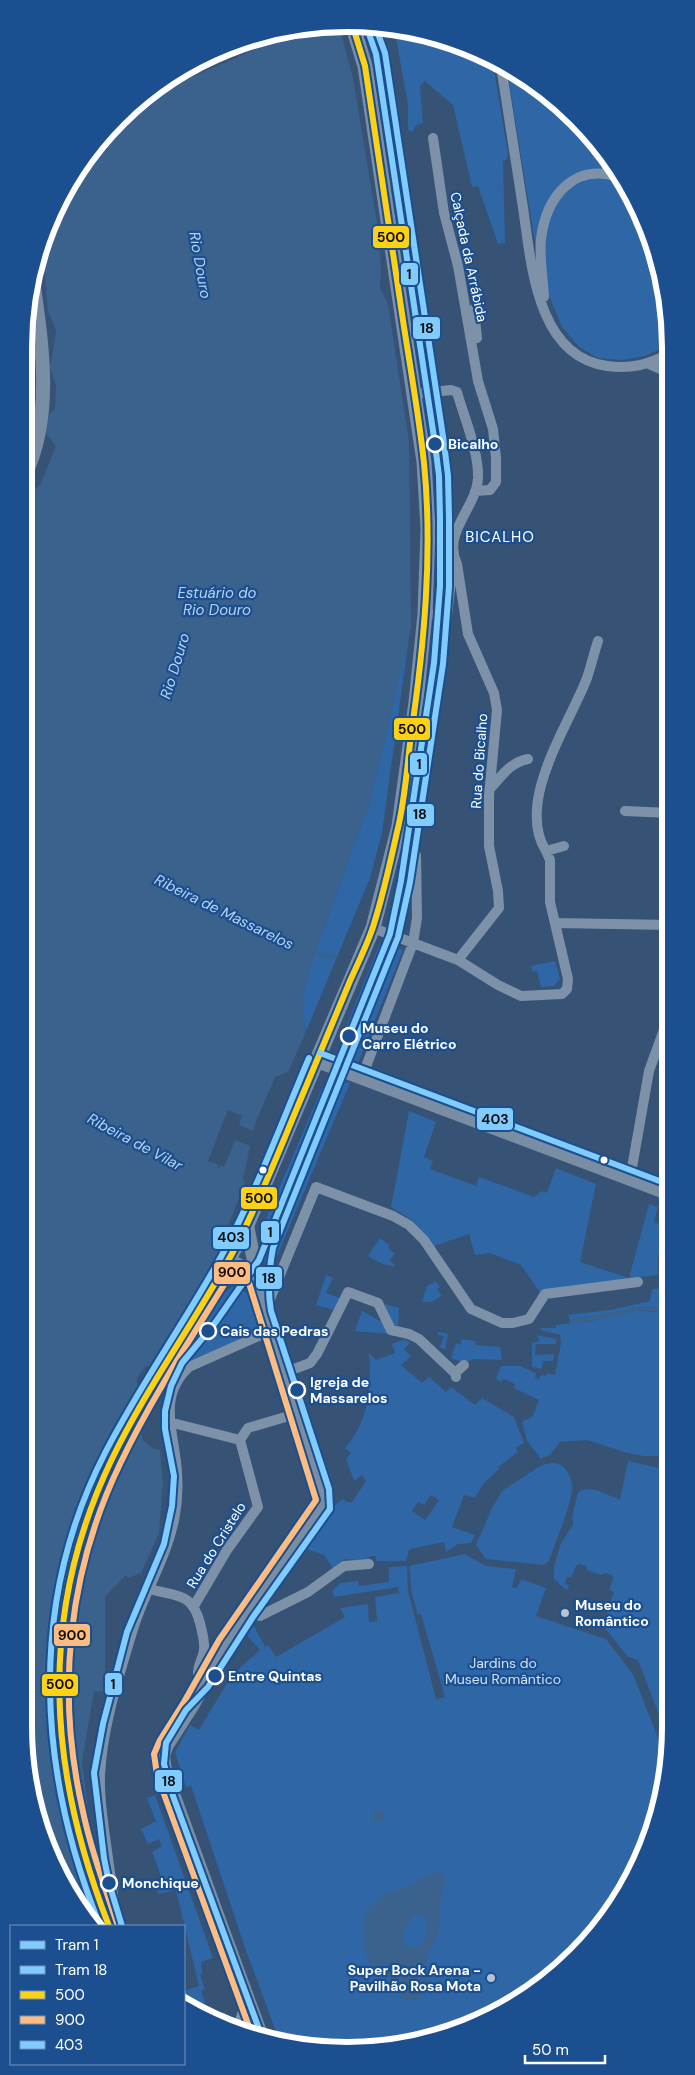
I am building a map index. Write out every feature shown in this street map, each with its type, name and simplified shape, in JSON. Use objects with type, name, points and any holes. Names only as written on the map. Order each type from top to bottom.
[{"type":"main road","points":[[109,1925],[85,1857],[67,1787],[59,1710],[61,1643],[67,1594],[77,1550],[112,1460],[247,1225],[373,928],[399,826],[416,702],[425,614],[428,529],[426,486],[415,394],[365,66],[355,32]]},
{"type":"main road","points":[[32,458],[35,451],[44,393],[36,301]]},
{"type":"main road","points":[[317,1061],[662,1191]]},
{"type":"main road","points":[[247,1225],[258,1283],[324,1492],[325,1501],[322,1509],[226,1645],[163,1755],[168,1780],[259,2030]]},
{"type":"main road","points":[[226,1264],[258,1283]]},
{"type":"street","points":[[502,73],[535,279],[545,315],[566,345],[587,361],[614,367],[632,367],[649,364],[662,358]]},
{"type":"street","name":"Calçada da Arrábida","points":[[433,138],[444,212],[458,266],[478,381],[493,430],[496,482],[490,490],[475,491]]},
{"type":"street","points":[[545,315],[541,240],[550,207],[558,192],[568,182],[591,173],[610,174]]},
{"type":"street","name":"Calçada da Arrábida","points":[[474,310],[482,376],[478,381]]},
{"type":"street","points":[[649,364],[662,370]]},
{"type":"street","name":"Rua do Bicalho","points":[[415,394],[451,390],[457,392],[476,460],[478,480],[475,491],[455,529],[454,557],[447,615],[425,614]]},
{"type":"street","name":"Rua do Bicalho","points":[[454,557],[457,564],[468,634],[494,693],[497,710],[489,790],[489,846],[498,891],[499,908],[458,960]]},
{"type":"street","points":[[373,928],[458,960],[480,972],[498,986],[521,996],[562,994],[567,989],[568,979],[550,902],[550,860],[539,840],[537,807],[548,765],[586,678],[598,641]]},
{"type":"street","points":[[489,790],[512,766],[519,761],[528,760]]},
{"type":"street","points":[[625,811],[662,813]]},
{"type":"street","points":[[546,851],[564,846]]},
{"type":"street","points":[[362,1078],[413,943],[417,918],[416,855]]},
{"type":"street","points":[[556,923],[662,925]]},
{"type":"street","points":[[630,1179],[649,1071],[662,1035]]},
{"type":"street","points":[[266,1309],[316,1187],[393,1216],[409,1225],[424,1240],[471,1309],[494,1320],[512,1323],[529,1319],[545,1294],[638,1282]]},
{"type":"street","points":[[286,1372],[310,1363],[317,1354],[348,1292],[378,1303],[391,1330],[409,1334],[419,1339],[456,1375],[464,1365]]},
{"type":"street","points":[[118,1925],[100,1802],[102,1752],[113,1701],[134,1627],[170,1539],[175,1513],[177,1473],[169,1422],[170,1406],[181,1374],[189,1367],[272,1330]]},
{"type":"street","points":[[169,1422],[240,1440],[248,1428],[298,1414]]},
{"type":"street","name":"Rua do Cristelo","points":[[194,1606],[227,1550],[258,1507],[240,1440]]},
{"type":"street","points":[[248,1613],[260,1616],[308,1592],[344,1566],[369,1564]]},
{"type":"street","points":[[150,1589],[189,1600],[194,1606],[204,1642],[204,1652],[198,1667],[198,1673],[206,1681]]},
{"type":"street","points":[[239,2024],[243,2012],[251,2008]]},
{"type":"green space","points":[[396,36],[449,49],[494,69],[508,154],[507,159],[503,161],[505,243],[498,244],[478,186],[472,187],[453,105],[425,81],[420,86],[423,123],[415,126],[413,132],[408,130],[408,105]]},
{"type":"green space","points":[[508,77],[539,98],[570,125],[597,156],[620,190],[639,227],[652,266],[660,306],[662,348],[645,356],[622,360],[598,358],[579,347],[562,327],[540,274]]},
{"type":"green space","points":[[33,337],[36,391],[32,418]]},
{"type":"green space","points":[[410,630],[382,833],[370,878],[305,1034],[302,997],[314,955],[370,801]]},
{"type":"green space","points":[[384,942],[403,950],[358,1063],[348,1059],[353,1047],[340,1042],[379,945]]},
{"type":"green space","points":[[555,961],[560,979],[554,986],[541,987],[537,971],[533,972],[531,966]]},
{"type":"green space","points":[[336,1079],[350,1083],[269,1275],[262,1252],[260,1233],[321,1090],[328,1081]]},
{"type":"green space","points":[[409,1111],[436,1122],[424,1157],[433,1161],[430,1169],[476,1186],[479,1177],[534,1197],[542,1191],[547,1193],[556,1168],[596,1184],[580,1262],[629,1278],[649,1204],[658,1207],[654,1222],[662,1225],[662,1240],[658,1257],[658,1275],[550,1289],[541,1294],[521,1265],[490,1253],[475,1255],[469,1234],[434,1246],[412,1220],[391,1207]]},
{"type":"green space","points":[[380,1238],[389,1245],[388,1248],[395,1254],[390,1260],[396,1266],[385,1265],[368,1256]]},
{"type":"green space","points":[[326,1275],[333,1278],[326,1293],[340,1298],[334,1310],[316,1305]]},
{"type":"green space","points":[[436,1281],[440,1287],[437,1289],[442,1296],[431,1302],[422,1302],[427,1286]]},
{"type":"green space","points":[[232,1287],[237,1287],[248,1294],[261,1331],[188,1363],[181,1358],[225,1292]]},
{"type":"green space","points":[[662,1288],[662,1308],[635,1307],[614,1313],[570,1320],[568,1315],[610,1310],[650,1301],[652,1289]]},
{"type":"green space","points":[[385,1304],[399,1308],[398,1326],[391,1325]]},
{"type":"green space","points":[[637,1310],[662,1311],[662,1456],[644,1456],[627,1453],[587,1440],[560,1442],[551,1454],[541,1459],[527,1441],[522,1422],[533,1416],[539,1400],[514,1388],[515,1384],[504,1379],[501,1382],[496,1379],[501,1366],[520,1366],[536,1373],[535,1378],[539,1379],[541,1375],[546,1376],[547,1373],[555,1375],[561,1343],[560,1335],[541,1330],[541,1328],[556,1328],[556,1325],[591,1321]]},
{"type":"green space","points":[[362,1311],[384,1323],[389,1334],[355,1331]]},
{"type":"green space","points":[[438,1332],[448,1334],[445,1350],[440,1347],[444,1336],[438,1335]]},
{"type":"green space","points":[[537,1335],[556,1339],[556,1344],[536,1344],[535,1355],[554,1354],[553,1361],[543,1361],[542,1369],[532,1367],[532,1343],[539,1341]]},
{"type":"green space","points":[[405,1339],[410,1343],[404,1349],[411,1356],[401,1365],[422,1383],[429,1377],[446,1392],[451,1387],[475,1405],[482,1398],[514,1417],[524,1443],[516,1448],[518,1452],[498,1467],[499,1469],[483,1484],[475,1498],[464,1495],[452,1527],[475,1535],[471,1543],[458,1544],[446,1552],[444,1542],[409,1549],[406,1561],[376,1561],[376,1556],[369,1556],[369,1561],[344,1559],[333,1568],[324,1555],[304,1548],[336,1504],[344,1499],[346,1502],[352,1502],[366,1481],[362,1475],[354,1481],[346,1459],[351,1453],[345,1448],[359,1427],[367,1404],[370,1379],[369,1353],[376,1360],[395,1353],[392,1344]],"holes":[[[431,1495],[439,1500],[425,1520],[412,1511],[418,1502],[424,1505]]]},
{"type":"green space","points":[[462,1339],[476,1341],[475,1345],[500,1347],[502,1360],[474,1359],[464,1363],[451,1358],[456,1343],[460,1345]]},
{"type":"green space","points":[[628,1461],[662,1469],[662,1723],[638,1660],[628,1657],[604,1627],[608,1625],[607,1609],[614,1592],[609,1590],[613,1579],[612,1575],[605,1573],[601,1575],[587,1570],[586,1566],[580,1564],[576,1566],[571,1578],[567,1577],[565,1584],[569,1585],[567,1591],[554,1579],[554,1567],[561,1543],[573,1525],[572,1517],[578,1492],[594,1489],[620,1499]]},
{"type":"green space","points":[[554,1463],[564,1468],[568,1473],[572,1492],[549,1561],[544,1565],[486,1559],[476,1545],[492,1508],[502,1491],[537,1468],[545,1464]]},
{"type":"green space","name":"Jardins do Museu Romântico","points":[[465,1554],[486,1566],[516,1569],[512,1587],[517,1588],[521,1579],[546,1588],[536,1616],[606,1639],[633,1674],[662,1748],[652,1809],[639,1848],[630,1867],[609,1903],[597,1919],[555,1964],[523,1989],[505,2000],[468,2019],[449,2026],[389,2040],[327,2042],[277,2034],[245,1948],[191,1786],[186,1787],[175,1752],[190,1725],[199,1730],[232,1675],[260,1650],[245,1633],[254,1626],[265,1647],[268,1645],[276,1657],[345,1617],[340,1608],[368,1604],[369,1622],[377,1621],[375,1597],[399,1593],[398,1587],[334,1597],[332,1591],[340,1583],[358,1581],[359,1586],[389,1582],[389,1567],[407,1566],[408,1591],[436,1699],[445,1697],[421,1614],[418,1615],[412,1595],[409,1566]]},
{"type":"green space","points":[[155,1795],[213,1958],[201,1962],[202,1974],[200,1975],[205,1989],[201,1991],[207,2010],[185,1997],[185,1991],[199,1986],[176,1890],[158,1894],[157,1889],[165,1887],[152,1852],[162,1846],[159,1839],[148,1844],[141,1829],[156,1821],[147,1798]]},
{"type":"green space","points":[[225,2012],[227,2019],[217,2014]]},
{"type":"water","name":"Estuário do Rio Douro","points":[[341,32],[353,78],[378,229],[381,270],[380,288],[388,304],[409,442],[411,628],[370,801],[314,955],[302,997],[305,1034],[288,1072],[275,1077],[255,1124],[243,1179],[245,1182],[215,1260],[152,1369],[147,1365],[137,1378],[139,1427],[143,1440],[152,1448],[160,1450],[163,1482],[159,1533],[141,1573],[128,1578],[126,1575],[105,1596],[105,1681],[103,1692],[94,1691],[82,1762],[103,1925],[75,1885],[56,1848],[49,1829],[35,1769],[32,1728],[32,492],[40,485],[56,446],[46,433],[49,414],[55,409],[56,385],[50,368],[56,331],[48,311],[43,264],[56,227],[86,172],[125,125],[172,86],[227,56],[266,43],[306,35]]},
{"type":"water","points":[[635,1307],[662,1308],[662,1311],[637,1310],[615,1317],[569,1324],[570,1320],[614,1313]]},
{"type":"water","points":[[379,1810],[385,1816],[379,1822],[373,1816]]},
{"type":"water","points":[[437,1872],[443,1873],[445,1876],[438,1932],[427,1954],[428,1960],[425,1969],[429,1981],[428,1986],[417,2001],[401,1998],[395,1981],[379,1973],[372,1966],[368,1960],[364,1943],[364,1926],[366,1911],[379,1898],[406,1888],[422,1877]],"holes":[[[419,1913],[427,1920],[426,1936],[422,1945],[413,1948],[407,1947],[403,1937],[407,1924],[412,1917]]]},
{"type":"pier","points":[[274,41],[175,84],[227,56]]},
{"type":"pier","points":[[228,1110],[242,1116],[239,1125],[256,1132],[253,1147],[235,1140],[224,1167],[221,1165],[219,1169],[217,1164],[208,1161]]},
{"type":"waterway","name":"Ribeira de Massarelos","points":[[310,953],[336,957]]},
{"type":"tram line","name":"1","points":[[122,1925],[109,1883],[104,1858],[94,1773],[103,1724],[127,1632],[164,1544],[172,1506],[174,1476],[165,1429],[165,1411],[171,1386],[182,1363],[215,1323],[259,1260],[390,934],[401,881],[434,663],[440,586],[439,476],[376,54],[369,33]]},
{"type":"tram line","name":"18","points":[[259,2029],[173,1796],[164,1764],[166,1743],[186,1710],[208,1687],[253,1617],[330,1509],[329,1489],[271,1311],[270,1264],[273,1248],[398,937],[410,882],[443,664],[449,587],[448,476],[385,53],[378,34]]},
{"type":"transit line","name":"500","points":[[109,1925],[89,1868],[73,1809],[63,1751],[59,1693],[62,1635],[71,1577],[87,1519],[111,1461],[155,1381],[234,1250],[271,1171],[373,927],[392,856],[406,784],[426,599],[427,497],[417,412],[365,66],[355,32]]},
{"type":"transit line","name":"403","points":[[320,1053],[662,1182]]},
{"type":"transit line","name":"403","points":[[97,1918],[79,1867],[64,1808],[54,1748],[50,1688],[53,1629],[63,1569],[80,1511],[105,1453],[222,1255],[257,1182],[309,1058]]},
{"type":"transit line","name":"900","points":[[117,1923],[89,1837],[74,1763],[70,1720],[69,1676],[72,1632],[78,1589],[88,1547],[102,1505],[132,1439],[159,1390],[232,1272],[249,1283],[316,1500],[219,1640],[160,1740],[154,1754],[157,1775],[249,2027]]},
{"type":"place","name":"Bicalho","points":[[435,444]]},
{"type":"place","name":"Museu do Carro Elétrico","points":[[349,1036]]},
{"type":"place","name":"Cais das Pedras","points":[[208,1331]]},
{"type":"place","name":"Igreja de Massarelos","points":[[297,1390]]},
{"type":"place","name":"Museu do Romântico","points":[[565,1613]]},
{"type":"place","name":"Entre Quintas","points":[[215,1676]]},
{"type":"place","name":"Monchique","points":[[109,1883]]},
{"type":"place","name":"Super Bock Arena - Pavilhão Rosa Mota","points":[[491,1978]]},
{"type":"district","name":"BICALHO","points":[[500,537]]},
{"type":"water label","name":"Rio Douro","points":[[200,265]]},
{"type":"water label","name":"Rio Douro","points":[[175,666]]},
{"type":"water label","name":"Ribeira de Vilar","points":[[135,1142]]}]
